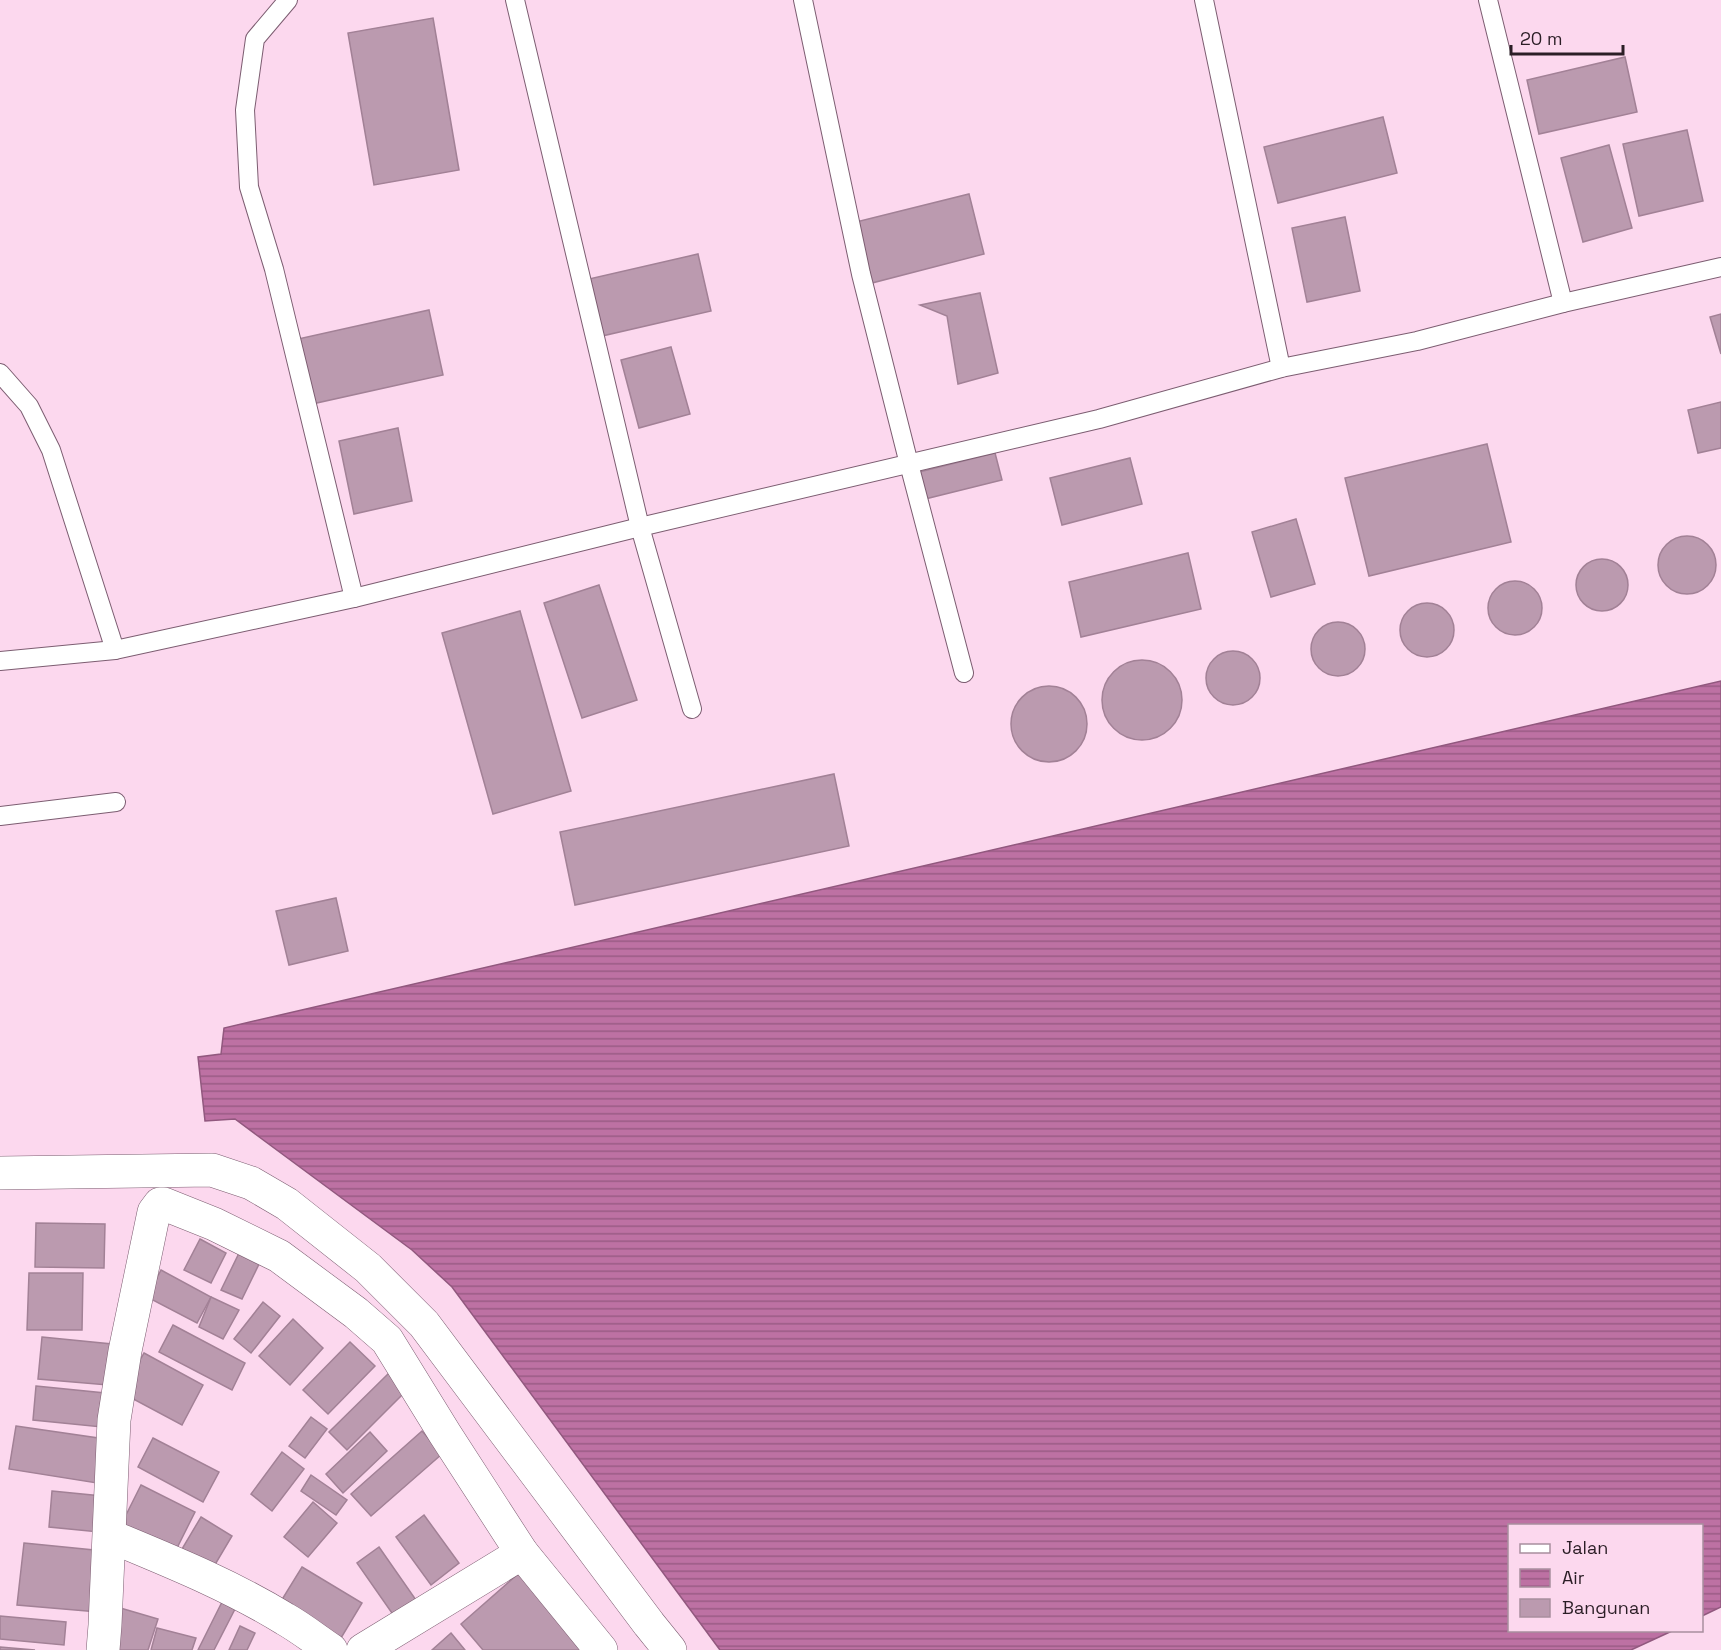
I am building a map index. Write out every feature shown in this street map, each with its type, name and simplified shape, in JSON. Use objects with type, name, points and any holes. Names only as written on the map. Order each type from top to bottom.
[{"type":"street","points":[[0,1173],[212,1170],[251,1182],[287,1204],[368,1268],[424,1324],[670,1650]]},
{"type":"street","points":[[102,1650],[110,1536],[114,1420],[125,1351],[154,1212],[158,1206],[164,1204],[214,1224],[279,1256],[356,1313],[387,1340],[444,1434],[522,1553],[601,1650]]},
{"type":"street","points":[[110,1536],[176,1563],[251,1600],[288,1620],[331,1650]]},
{"type":"street","points":[[363,1650],[522,1553]]},
{"type":"lane","points":[[288,0],[255,39],[245,110],[249,187],[274,268],[354,598]]},
{"type":"lane","points":[[515,0],[640,526],[692,709]]},
{"type":"lane","points":[[804,0],[861,274],[964,673]]},
{"type":"lane","points":[[1204,0],[1281,368]]},
{"type":"lane","points":[[1488,0],[1563,303]]},
{"type":"lane","points":[[0,661],[115,650],[354,598],[640,526],[1099,419],[1281,368],[1418,341],[1563,303],[1721,267]]},
{"type":"lane","points":[[0,373],[29,406],[51,450],[115,650]]},
{"type":"lane","points":[[0,816],[116,802]]},
{"type":"water","points":[[1721,681],[1721,1607],[1703,1616],[1703,1524],[1508,1524],[1508,1632],[1670,1632],[1631,1650],[720,1650],[452,1287],[412,1250],[235,1119],[205,1121],[198,1057],[221,1054],[224,1028]]},
{"type":"building","points":[[433,18],[459,170],[374,185],[348,33]]},
{"type":"building","points":[[1625,57],[1637,112],[1539,134],[1527,80]]},
{"type":"building","points":[[1383,117],[1397,173],[1278,203],[1264,147]]},
{"type":"building","points":[[1687,130],[1703,201],[1639,216],[1623,144]]},
{"type":"building","points":[[1609,145],[1632,228],[1583,242],[1561,158]]},
{"type":"building","points":[[969,194],[984,254],[872,283],[856,222]]},
{"type":"building","points":[[1345,217],[1360,291],[1307,302],[1292,228]]},
{"type":"building","points":[[698,254],[711,311],[602,336],[589,279]]},
{"type":"building","points":[[980,293],[998,373],[958,384],[947,316],[920,305]]},
{"type":"building","points":[[429,310],[443,375],[312,404],[298,339]]},
{"type":"building","points":[[1721,314],[1721,354],[1710,317]]},
{"type":"building","points":[[671,347],[690,414],[639,428],[621,360]]},
{"type":"building","points":[[1721,402],[1721,448],[1698,453],[1688,410]]},
{"type":"building","points":[[398,428],[412,501],[354,514],[339,441]]},
{"type":"building","points":[[1487,444],[1511,542],[1369,576],[1345,478]]},
{"type":"building","points":[[995,453],[1002,480],[925,499],[919,472]]},
{"type":"building","points":[[1130,458],[1142,504],[1062,525],[1050,478]]},
{"type":"building","points":[[1296,519],[1315,584],[1271,597],[1252,532]]},
{"type":"building","points":[[1681,536],[1693,536],[1708,544],[1716,559],[1716,571],[1708,586],[1693,594],[1681,594],[1666,586],[1658,571],[1658,559],[1666,544]]},
{"type":"building","points":[[1188,553],[1201,609],[1081,637],[1069,582]]},
{"type":"building","points":[[1602,559],[1612,561],[1620,567],[1626,575],[1628,585],[1626,595],[1620,603],[1612,609],[1602,611],[1592,609],[1584,603],[1578,595],[1576,585],[1578,575],[1584,567],[1592,561]]},
{"type":"building","points":[[1510,581],[1520,581],[1530,585],[1538,593],[1542,608],[1538,623],[1530,631],[1520,635],[1510,635],[1500,631],[1492,623],[1488,613],[1488,603],[1492,593],[1500,585]]},
{"type":"building","points":[[599,585],[637,700],[582,718],[544,603]]},
{"type":"building","points":[[1427,603],[1437,605],[1446,611],[1452,620],[1454,630],[1452,640],[1446,649],[1437,655],[1427,657],[1417,655],[1408,649],[1402,640],[1400,630],[1402,620],[1408,611],[1417,605]]},
{"type":"building","points":[[520,611],[571,791],[493,814],[442,633]]},
{"type":"building","points":[[1333,622],[1343,622],[1353,626],[1361,634],[1365,649],[1361,664],[1353,672],[1343,676],[1333,676],[1323,672],[1315,664],[1311,654],[1311,644],[1315,634],[1323,626]]},
{"type":"building","points":[[1228,651],[1238,651],[1248,655],[1256,663],[1260,678],[1256,693],[1248,701],[1238,705],[1228,705],[1218,701],[1210,693],[1206,683],[1206,673],[1210,663],[1218,655]]},
{"type":"building","points":[[1142,660],[1157,663],[1170,672],[1179,685],[1182,700],[1179,715],[1170,728],[1157,737],[1142,740],[1127,737],[1114,728],[1105,715],[1102,700],[1105,685],[1114,672],[1127,663]]},
{"type":"building","points":[[1042,686],[1056,686],[1070,692],[1081,703],[1087,717],[1084,739],[1076,751],[1056,762],[1042,762],[1028,756],[1017,745],[1011,731],[1011,717],[1017,703],[1028,692]]},
{"type":"building","points":[[834,774],[849,846],[575,905],[560,832]]},
{"type":"building","points":[[336,898],[348,951],[289,965],[276,911]]},
{"type":"building","points":[[36,1223],[105,1224],[104,1268],[35,1267]]},
{"type":"building","points":[[200,1239],[226,1253],[211,1283],[184,1270]]},
{"type":"building","points":[[242,1247],[263,1256],[242,1299],[221,1290]]},
{"type":"building","points":[[161,1270],[211,1297],[197,1323],[147,1297]]},
{"type":"building","points":[[29,1273],[83,1273],[82,1330],[27,1330]]},
{"type":"building","points":[[211,1297],[239,1310],[223,1339],[199,1327]]},
{"type":"building","points":[[263,1302],[280,1316],[251,1353],[234,1339]]},
{"type":"building","points":[[293,1319],[323,1348],[290,1385],[259,1356]]},
{"type":"building","points":[[173,1325],[245,1363],[232,1390],[159,1352]]},
{"type":"building","points":[[42,1337],[112,1344],[108,1385],[38,1379]]},
{"type":"building","points":[[350,1342],[375,1366],[328,1414],[303,1390]]},
{"type":"building","points":[[144,1353],[203,1385],[182,1425],[122,1393]]},
{"type":"building","points":[[391,1371],[408,1389],[347,1450],[329,1432]]},
{"type":"building","points":[[36,1386],[105,1393],[102,1427],[33,1420]]},
{"type":"building","points":[[311,1417],[327,1429],[305,1458],[289,1446]]},
{"type":"building","points":[[16,1426],[105,1439],[97,1483],[9,1469]]},
{"type":"building","points":[[422,1431],[442,1454],[371,1516],[351,1494]]},
{"type":"building","points":[[370,1432],[387,1451],[343,1493],[326,1474]]},
{"type":"building","points":[[153,1438],[219,1472],[203,1502],[138,1467]]},
{"type":"building","points":[[282,1452],[304,1469],[272,1511],[251,1494]]},
{"type":"building","points":[[311,1475],[347,1500],[336,1515],[301,1491]]},
{"type":"building","points":[[141,1485],[195,1512],[174,1554],[120,1527]]},
{"type":"building","points":[[52,1491],[102,1496],[99,1532],[49,1527]]},
{"type":"building","points":[[313,1502],[337,1523],[308,1557],[284,1537]]},
{"type":"building","points":[[424,1515],[459,1563],[431,1585],[396,1537]]},
{"type":"building","points":[[201,1517],[232,1536],[213,1568],[182,1549]]},
{"type":"building","points":[[24,1543],[104,1551],[98,1612],[17,1605]]},
{"type":"building","points":[[379,1547],[416,1600],[394,1616],[357,1563]]},
{"type":"building","points":[[302,1567],[362,1603],[338,1643],[278,1606]]},
{"type":"building","points":[[519,1573],[584,1650],[483,1650],[461,1624]]},
{"type":"building","points":[[222,1602],[235,1609],[214,1650],[198,1650]]},
{"type":"building","points":[[117,1607],[158,1619],[148,1650],[119,1650]]},
{"type":"building","points":[[0,1616],[66,1622],[64,1645],[0,1639]]},
{"type":"building","points":[[240,1626],[255,1633],[247,1650],[229,1650]]},
{"type":"building","points":[[157,1628],[196,1638],[192,1650],[151,1650]]},
{"type":"building","points":[[451,1633],[465,1650],[432,1650]]},
{"type":"building","points":[[0,1647],[35,1650],[0,1650]]}]
